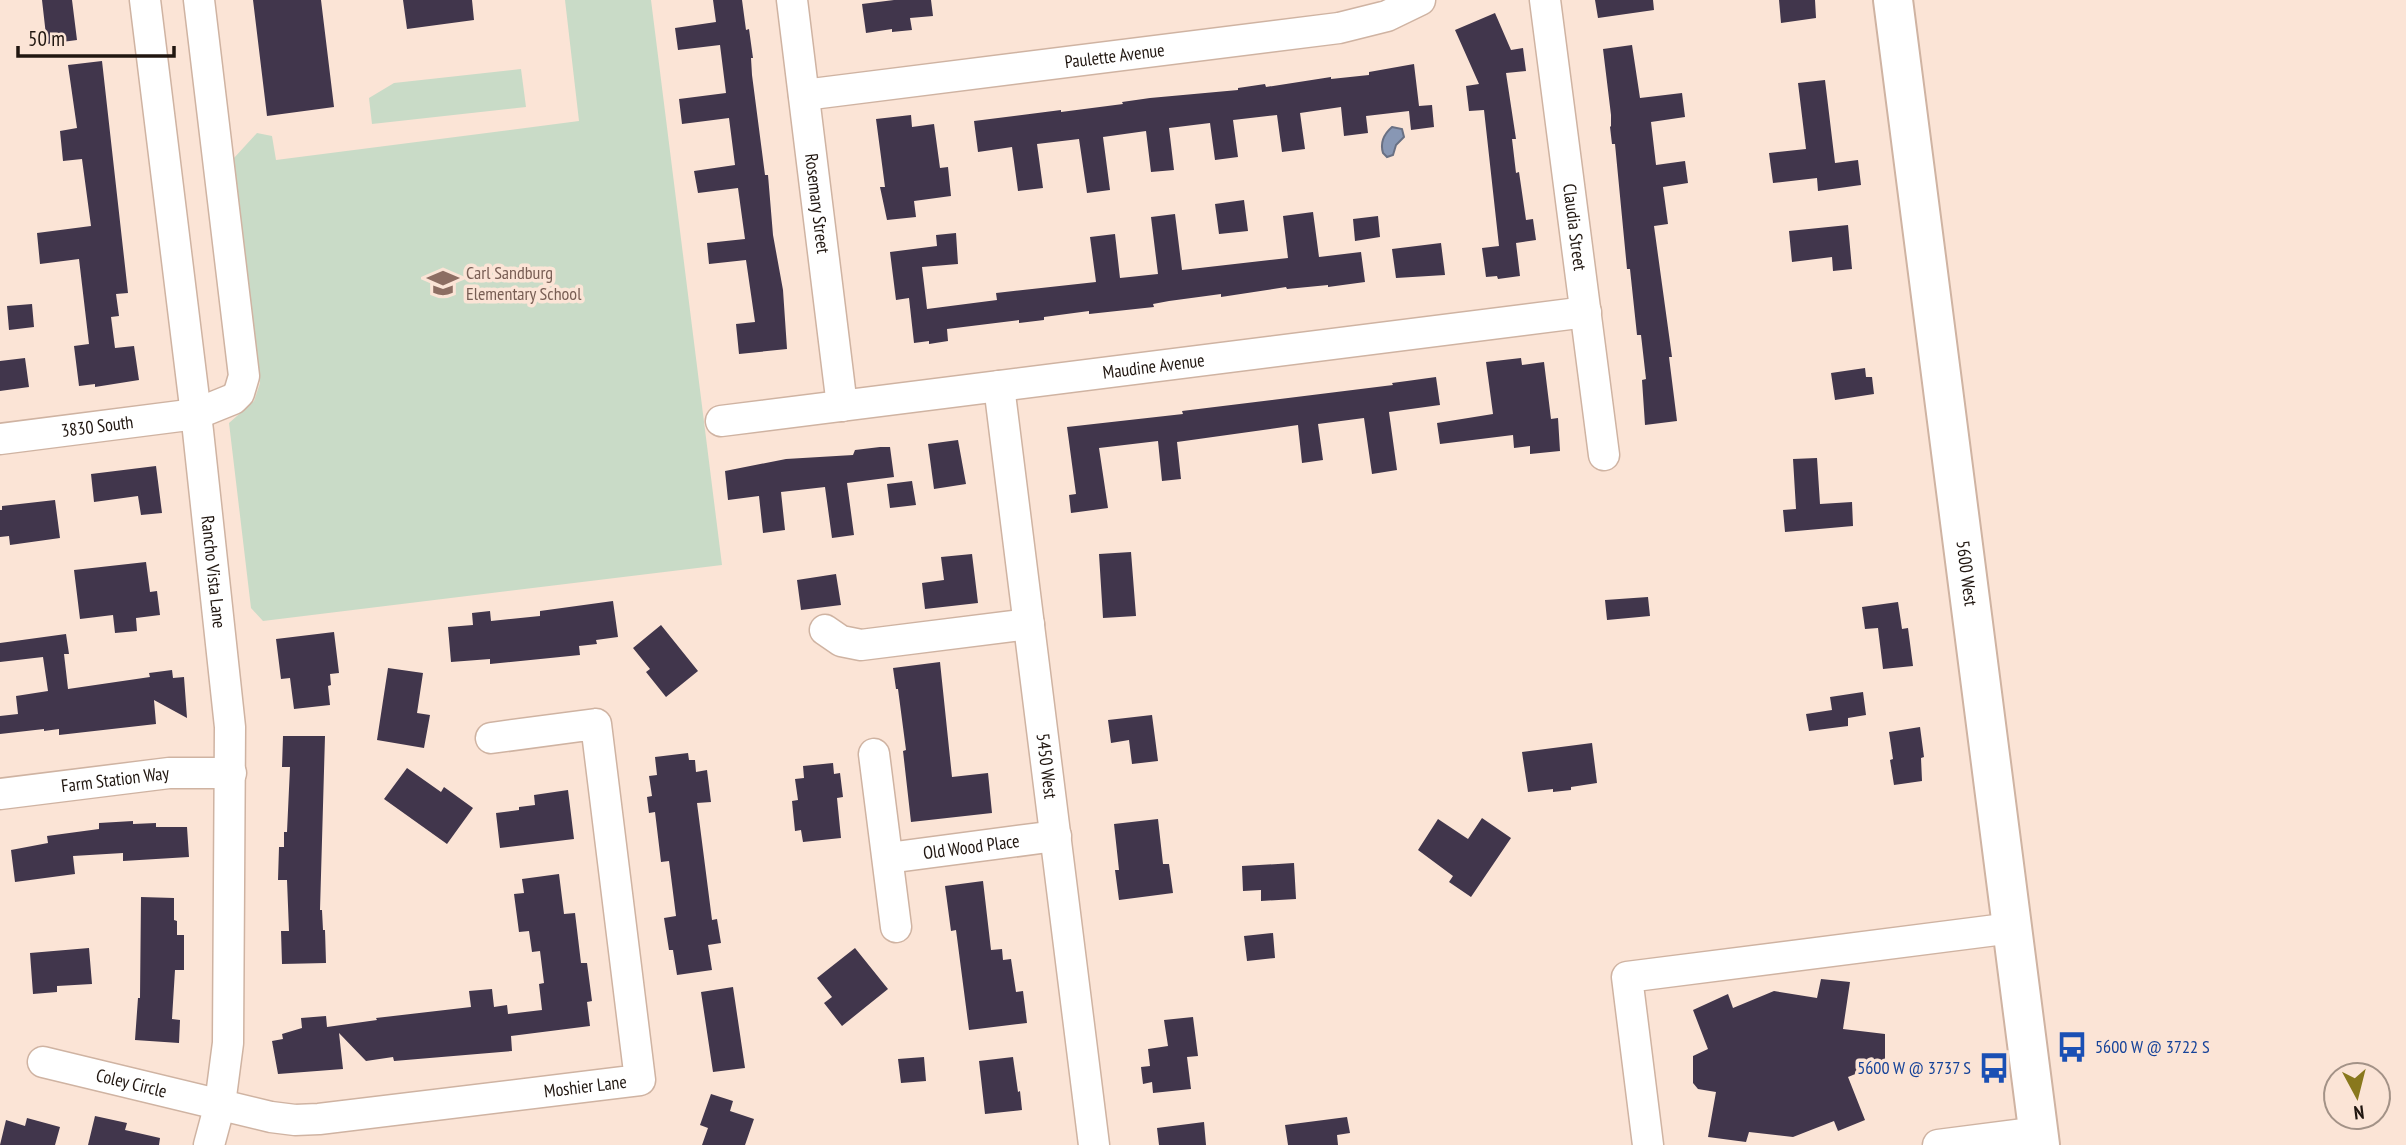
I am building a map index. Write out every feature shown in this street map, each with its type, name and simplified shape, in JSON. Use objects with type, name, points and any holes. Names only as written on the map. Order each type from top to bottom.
[{"type":"main road","name":"5600 West","points":[[1893,0],[2039,1139]]},
{"type":"street","name":"Rancho Vista Lane","points":[[145,0],[229,704],[229,1018],[220,1104],[209,1145]]},
{"type":"street","name":"3830 South","points":[[0,439],[196,414],[233,399],[239,393],[244,376],[199,0]]},
{"type":"street","name":"Rosemary Street","points":[[792,0],[842,406]]},
{"type":"street","name":"Paulette Avenue","points":[[803,94],[1339,28],[1387,16],[1420,0]]},
{"type":"street","name":"Claudia Street","points":[[1545,0],[1604,456]]},
{"type":"street","name":"Maudine Avenue","points":[[721,421],[1586,312]]},
{"type":"street","name":"5450 West","points":[[999,386],[1094,1145]]},
{"type":"street","points":[[825,630],[841,641],[861,645],[1029,624]]},
{"type":"street","name":"Moshier Lane","points":[[220,1104],[283,1119],[307,1120],[640,1080],[596,724],[491,738]]},
{"type":"street","points":[[874,754],[897,927]]},
{"type":"street","name":"Farm Station Way","points":[[0,794],[169,773],[231,773]]},
{"type":"street","name":"Old Wood Place","points":[[888,858],[1056,836]]},
{"type":"street","points":[[1648,1145],[1627,976],[2012,928]]},
{"type":"street","name":"Coley Circle","points":[[43,1062],[220,1104]]},
{"type":"street","points":[[1938,1145],[2039,1139]]},
{"type":"green space","name":"Carl Sandburg Elementary School","points":[[565,0],[651,0],[722,565],[263,621],[251,608],[229,423],[254,401],[260,383],[234,158],[257,133],[272,136],[276,160],[579,121]]},
{"type":"green space","points":[[521,69],[526,107],[372,124],[369,98],[394,83]]},
{"type":"water","points":[[1392,127],[1402,129],[1404,137],[1396,145],[1393,155],[1387,157],[1383,153],[1382,142]]},
{"type":"building","points":[[42,0],[72,0],[77,40],[47,44]]},
{"type":"building","points":[[253,0],[321,0],[334,107],[267,116]]},
{"type":"building","points":[[403,0],[472,0],[474,20],[407,29]]},
{"type":"building","points":[[713,0],[742,0],[746,30],[749,29],[765,175],[768,175],[773,235],[783,290],[787,349],[739,354],[736,324],[755,322],[746,260],[709,264],[707,243],[745,239],[738,188],[698,193],[694,171],[735,165],[729,118],[682,124],[679,99],[726,93],[720,45],[678,50],[675,28],[716,22]]},
{"type":"building","points":[[894,0],[931,0],[933,16],[910,18],[912,30],[892,32],[892,29],[866,33],[862,4]]},
{"type":"building","points":[[1595,0],[1653,0],[1654,10],[1598,18]]},
{"type":"building","points":[[1779,0],[1815,0],[1816,18],[1781,23]]},
{"type":"building","points":[[1495,13],[1511,50],[1523,48],[1526,71],[1506,73],[1516,139],[1512,139],[1516,173],[1519,172],[1526,220],[1533,219],[1536,240],[1516,243],[1520,276],[1498,279],[1497,276],[1486,277],[1482,248],[1499,246],[1484,110],[1469,111],[1466,86],[1479,84],[1455,30]]},
{"type":"building","points":[[1632,45],[1640,98],[1682,93],[1685,117],[1651,122],[1656,165],[1685,161],[1688,183],[1663,187],[1668,224],[1654,226],[1672,357],[1669,357],[1677,421],[1645,425],[1642,380],[1646,379],[1641,335],[1637,335],[1630,269],[1627,269],[1603,49]]},
{"type":"building","points":[[102,61],[128,293],[116,294],[119,316],[111,317],[115,348],[134,346],[139,380],[95,387],[95,384],[79,386],[74,346],[89,344],[79,259],[40,264],[37,233],[91,226],[82,159],[63,161],[60,131],[77,128],[68,65]]},
{"type":"building","points":[[1414,64],[1419,106],[1432,105],[1434,127],[1411,130],[1409,111],[1366,116],[1368,133],[1344,136],[1341,107],[1300,113],[1305,149],[1282,152],[1277,115],[1233,120],[1238,157],[1215,160],[1210,123],[1169,128],[1174,170],[1151,172],[1146,131],[1103,137],[1110,190],[1087,193],[1079,139],[1037,144],[1043,188],[1018,191],[1012,147],[978,152],[974,121],[1123,104],[1122,102],[1150,98],[1238,90],[1265,84],[1266,87],[1331,77],[1369,75],[1369,72]]},
{"type":"building","points":[[1825,80],[1835,163],[1858,160],[1861,185],[1818,191],[1817,178],[1773,183],[1769,153],[1806,149],[1798,83]]},
{"type":"building","points":[[911,115],[912,127],[934,124],[940,168],[948,167],[951,196],[914,201],[916,217],[887,220],[880,187],[885,187],[876,119]]},
{"type":"building","points":[[1244,200],[1248,231],[1219,234],[1215,204]]},
{"type":"building","points":[[1313,212],[1319,257],[1361,252],[1365,282],[1328,287],[1286,287],[1221,297],[1221,294],[1153,304],[1154,307],[1089,314],[1089,311],[1044,317],[1044,320],[1019,323],[1019,320],[947,329],[948,341],[929,344],[929,341],[914,343],[909,298],[896,300],[890,252],[937,246],[936,235],[956,233],[958,264],[922,267],[927,309],[997,300],[996,293],[1096,282],[1090,237],[1115,234],[1120,278],[1158,274],[1151,217],[1175,214],[1182,270],[1288,258],[1283,216]]},
{"type":"building","points":[[1378,216],[1380,237],[1355,241],[1353,219]]},
{"type":"building","points":[[1848,225],[1852,269],[1833,271],[1832,257],[1792,262],[1789,231]]},
{"type":"building","points":[[1441,243],[1445,275],[1396,278],[1392,249]]},
{"type":"building","points":[[32,304],[34,327],[9,330],[7,306]]},
{"type":"building","points":[[25,358],[29,387],[0,391],[0,361]]},
{"type":"building","points":[[1521,358],[1522,365],[1544,362],[1551,419],[1558,418],[1560,451],[1530,454],[1530,446],[1514,448],[1513,435],[1440,444],[1437,423],[1493,414],[1486,362]]},
{"type":"building","points":[[1865,368],[1866,377],[1872,377],[1874,394],[1835,400],[1831,373]]},
{"type":"building","points":[[1436,377],[1440,405],[1389,412],[1397,470],[1372,474],[1364,418],[1318,424],[1323,460],[1302,463],[1298,425],[1177,442],[1181,479],[1162,481],[1158,441],[1099,448],[1108,508],[1071,513],[1069,495],[1076,494],[1067,427],[1183,414],[1182,411],[1393,385],[1392,383]]},
{"type":"building","points":[[958,440],[966,484],[934,489],[928,444]]},
{"type":"building","points":[[890,447],[894,477],[847,483],[854,535],[832,538],[825,487],[781,492],[785,530],[763,533],[759,496],[728,500],[725,471],[786,459],[853,455],[855,450]]},
{"type":"building","points":[[1817,458],[1820,504],[1852,502],[1853,526],[1785,532],[1783,510],[1796,509],[1793,459]]},
{"type":"building","points":[[156,466],[162,513],[141,515],[138,496],[94,502],[91,474]]},
{"type":"building","points":[[912,481],[916,505],[890,508],[887,484]]},
{"type":"building","points":[[55,500],[60,538],[10,545],[9,536],[0,537],[2,506]]},
{"type":"building","points":[[1131,552],[1136,616],[1103,618],[1099,554]]},
{"type":"building","points":[[972,554],[978,603],[925,609],[922,583],[944,580],[941,557]]},
{"type":"building","points":[[146,562],[150,592],[157,591],[160,615],[136,618],[137,631],[115,633],[113,615],[80,619],[74,570]]},
{"type":"building","points":[[836,574],[841,605],[801,610],[797,580]]},
{"type":"building","points":[[1648,597],[1650,616],[1607,620],[1605,600]]},
{"type":"building","points":[[613,601],[618,637],[579,646],[580,655],[490,664],[490,659],[451,662],[448,627],[473,625],[472,613],[490,611],[491,621],[540,616],[540,611]]},
{"type":"building","points":[[1898,602],[1902,629],[1908,628],[1913,666],[1883,669],[1878,628],[1865,629],[1862,607]]},
{"type":"building","points":[[661,625],[698,671],[666,697],[646,672],[650,669],[633,648]]},
{"type":"building","points":[[334,632],[339,673],[330,674],[330,705],[294,709],[290,678],[281,679],[276,639]]},
{"type":"building","points":[[66,634],[69,654],[64,654],[68,689],[150,677],[149,673],[172,670],[173,678],[184,677],[187,718],[154,700],[156,724],[59,735],[59,729],[0,734],[0,716],[18,714],[16,696],[48,691],[43,657],[0,662],[0,643]]},
{"type":"building","points":[[940,662],[952,777],[988,773],[992,813],[911,822],[903,751],[906,750],[893,668]]},
{"type":"building","points":[[388,668],[423,673],[417,713],[430,715],[424,748],[377,740]]},
{"type":"building","points":[[1863,692],[1866,715],[1848,718],[1848,726],[1809,731],[1806,714],[1832,710],[1830,697]]},
{"type":"building","points":[[1152,715],[1158,761],[1132,764],[1129,740],[1111,743],[1108,720]]},
{"type":"building","points":[[1920,727],[1924,757],[1921,758],[1922,781],[1894,785],[1889,732]]},
{"type":"building","points":[[283,736],[325,736],[320,910],[325,930],[326,963],[282,964],[281,931],[289,931],[287,880],[278,880],[279,847],[284,847],[284,832],[287,832],[290,767],[282,767]]},
{"type":"building","points":[[1592,743],[1597,783],[1571,787],[1571,790],[1528,792],[1522,752]]},
{"type":"building","points":[[688,753],[689,760],[695,760],[696,772],[707,770],[711,802],[697,803],[712,920],[717,919],[721,943],[708,945],[712,970],[677,975],[673,950],[669,950],[664,918],[676,916],[669,861],[661,862],[655,812],[649,813],[647,797],[652,796],[649,776],[657,775],[655,757]]},
{"type":"building","points":[[833,763],[834,774],[840,773],[843,797],[837,798],[841,838],[803,842],[801,830],[795,831],[792,801],[798,800],[795,779],[804,778],[803,766]]},
{"type":"building","points":[[407,768],[441,792],[444,787],[473,808],[447,844],[384,799]]},
{"type":"building","points":[[568,790],[574,839],[500,848],[496,813],[535,805],[534,795]]},
{"type":"building","points":[[1482,818],[1511,838],[1471,897],[1449,882],[1453,876],[1418,850],[1438,819],[1468,839]]},
{"type":"building","points":[[1158,819],[1163,864],[1169,864],[1173,893],[1119,900],[1114,824]]},
{"type":"building","points":[[133,821],[133,824],[156,823],[156,827],[187,827],[189,857],[123,861],[123,853],[73,856],[75,874],[15,882],[11,850],[48,843],[47,836],[99,829],[99,823]]},
{"type":"building","points":[[1294,863],[1296,899],[1261,901],[1261,890],[1243,891],[1242,866]]},
{"type":"building","points":[[559,874],[564,914],[575,913],[581,963],[587,963],[592,1001],[587,1002],[590,1026],[511,1036],[512,1051],[394,1061],[393,1057],[366,1061],[339,1033],[343,1069],[278,1074],[272,1041],[283,1039],[282,1034],[302,1028],[301,1018],[326,1016],[327,1027],[377,1020],[376,1018],[471,1007],[469,991],[492,989],[494,1007],[507,1005],[508,1014],[542,1010],[539,984],[544,983],[540,951],[532,952],[529,931],[519,932],[514,894],[524,893],[522,879]]},
{"type":"building","points":[[983,881],[991,950],[1002,949],[1003,960],[1011,959],[1016,992],[1023,991],[1027,1023],[969,1030],[956,930],[951,931],[945,886]]},
{"type":"building","points":[[141,897],[174,898],[177,935],[184,935],[184,970],[175,970],[172,1019],[180,1020],[179,1043],[135,1040],[140,998]]},
{"type":"building","points":[[1273,933],[1275,958],[1247,961],[1244,936]]},
{"type":"building","points":[[89,948],[92,984],[57,986],[57,992],[33,994],[30,953]]},
{"type":"building","points":[[855,948],[888,989],[842,1026],[824,1003],[832,997],[817,978]]},
{"type":"building","points":[[1821,979],[1850,982],[1843,1029],[1885,1034],[1885,1062],[1848,1077],[1865,1120],[1838,1131],[1834,1121],[1793,1137],[1749,1132],[1746,1142],[1708,1137],[1716,1092],[1698,1089],[1693,1083],[1693,1056],[1708,1049],[1693,1010],[1728,994],[1733,1008],[1774,991],[1817,998]]},
{"type":"building","points":[[733,987],[745,1068],[713,1072],[701,992]]},
{"type":"building","points":[[1193,1017],[1198,1056],[1187,1057],[1191,1089],[1153,1093],[1152,1082],[1143,1084],[1141,1067],[1150,1066],[1148,1049],[1168,1046],[1164,1020]]},
{"type":"building","points":[[924,1057],[926,1081],[901,1083],[898,1059]]},
{"type":"building","points":[[1013,1057],[1022,1110],[985,1114],[979,1061]]},
{"type":"building","points":[[711,1094],[733,1101],[730,1111],[754,1119],[745,1145],[702,1145],[708,1128],[700,1125]]},
{"type":"building","points":[[95,1116],[127,1123],[125,1130],[160,1138],[159,1145],[88,1145]]},
{"type":"building","points":[[1347,1117],[1350,1133],[1337,1135],[1338,1145],[1288,1145],[1285,1125]]},
{"type":"building","points":[[27,1118],[60,1127],[55,1145],[0,1145],[6,1120],[25,1126]]},
{"type":"building","points":[[1204,1122],[1206,1145],[1159,1145],[1157,1128]]},
{"type":"place","name":"Carl Sandburg Elementary School","points":[[443,283]]},
{"type":"place","name":"5600 W @ 3722 S","points":[[2072,1047]]},
{"type":"place","name":"5600 W @ 3737 S","points":[[1994,1068]]}]
